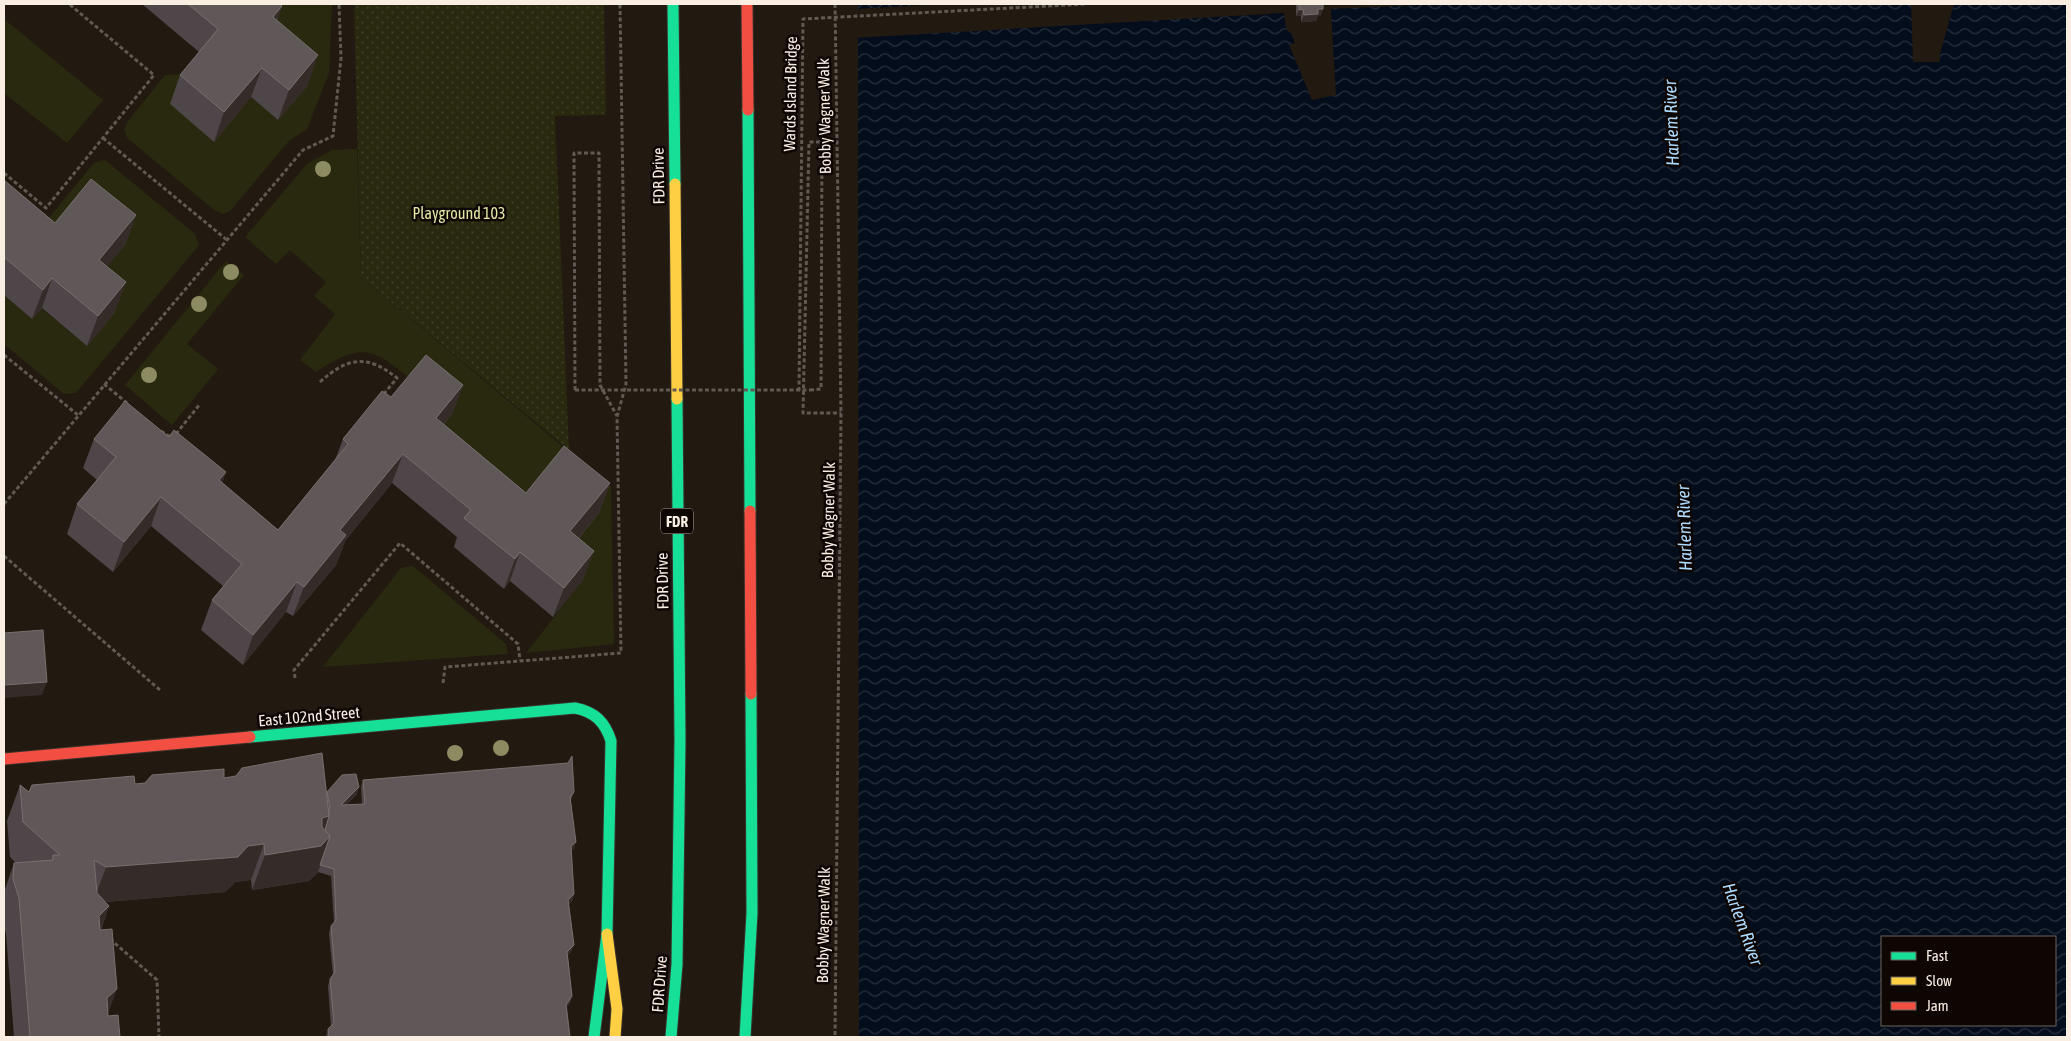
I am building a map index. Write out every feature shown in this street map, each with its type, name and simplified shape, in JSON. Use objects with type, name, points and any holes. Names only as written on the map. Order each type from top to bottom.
[{"type":"main road","name":"FDR Drive","points":[[671,1037],[677,964],[680,750],[673,4]]},
{"type":"main road","points":[[745,1037],[752,914],[747,4]]},
{"type":"main road","name":"East 102nd Street","points":[[4,759],[575,708],[590,710],[601,718],[608,730],[611,741],[607,934]]},
{"type":"main road","points":[[594,1037],[607,934]]},
{"type":"main road","points":[[607,934],[617,1009],[614,1037]]},
{"type":"path","points":[[4,173],[46,208],[154,75],[69,4]]},
{"type":"path","points":[[4,504],[303,150],[333,136],[341,58],[339,4]]},
{"type":"path","points":[[445,667],[621,654],[617,417],[626,384],[620,4]]},
{"type":"path","name":"Bobby Wagner Walk","points":[[835,4],[841,413],[835,1037]]},
{"type":"path","name":"Wards Island Bridge","points":[[800,391],[803,19],[1086,4]]},
{"type":"path","points":[[103,138],[227,240]]},
{"type":"path","name":"Wards Island Bridge","points":[[617,417],[600,385],[599,153],[574,153],[575,390],[800,391],[821,389],[822,142],[809,142],[803,413],[841,413]]},
{"type":"path","points":[[4,355],[78,415]]},
{"type":"path","points":[[320,382],[336,367],[347,363],[370,362],[383,367],[397,378],[379,400]]},
{"type":"path","points":[[104,384],[134,409]]},
{"type":"path","points":[[156,427],[171,439],[200,404]]},
{"type":"path","points":[[295,678],[294,670],[400,543],[518,644],[520,660]]},
{"type":"path","points":[[4,556],[160,690]]},
{"type":"path","points":[[103,932],[157,980],[158,1037]]},
{"type":"green space","points":[[233,4],[332,4],[329,73],[307,129],[289,141],[230,211],[223,214],[214,210],[127,138],[124,130],[128,121],[165,75],[195,74],[214,141],[251,97],[278,120]]},
{"type":"green space","name":"Playground 103","points":[[354,4],[604,4],[606,115],[555,116],[569,450],[361,277]]},
{"type":"green space","points":[[4,19],[103,100],[67,143],[4,93]]},
{"type":"green space","points":[[357,149],[361,277],[611,487],[614,644],[526,653],[583,580],[425,447],[416,384],[390,363],[369,353],[359,352],[347,355],[316,372],[300,360],[335,314],[314,296],[326,282],[290,250],[276,264],[245,237],[307,164],[332,150]]},
{"type":"green space","points":[[105,160],[195,234],[199,245],[76,393],[64,394],[4,344],[4,295],[32,319],[41,308],[87,346],[88,289],[125,245],[63,231],[48,219],[94,163]]},
{"type":"green space","points":[[226,261],[244,275],[187,344],[218,369],[172,425],[125,385]]},
{"type":"green space","points":[[413,566],[506,644],[508,654],[323,667],[401,568]]},
{"type":"water","name":"Harlem River","points":[[858,4],[2067,4],[2067,1037],[859,1037]]},
{"type":"pier","points":[[942,4],[1443,4],[1331,9],[1336,95],[1312,100],[1289,45],[1295,43],[1291,33],[1286,29],[1284,13],[855,38],[855,9]]},
{"type":"pier","points":[[1911,4],[1954,4],[1940,54],[1940,62],[1913,62]]},
{"type":"building","points":[[188,4],[279,4],[282,6],[273,17],[318,55],[289,90],[262,68],[224,112],[180,75],[218,29]]},
{"type":"building","points":[[1299,4],[1323,4],[1323,9],[1318,9],[1318,14],[1304,15],[1303,9],[1299,10]]},
{"type":"building","points":[[91,179],[136,215],[99,260],[126,282],[98,316],[52,278],[43,290],[4,257],[4,180],[55,223]]},
{"type":"building","points":[[426,355],[463,385],[436,418],[526,493],[564,446],[610,483],[570,531],[594,551],[564,588],[520,552],[515,559],[464,518],[471,510],[403,454],[340,530],[346,535],[304,587],[297,582],[253,635],[212,600],[242,564],[161,497],[124,542],[77,504],[116,457],[94,439],[125,401],[169,437],[174,430],[226,472],[219,480],[278,530],[348,444],[343,439],[382,391],[391,397]]},
{"type":"building","points":[[43,630],[47,682],[4,685],[4,633]]},
{"type":"building","points":[[322,753],[329,816],[322,818],[322,827],[330,836],[321,846],[265,855],[264,844],[248,846],[238,857],[106,867],[94,860],[97,893],[109,906],[99,916],[100,930],[112,929],[117,989],[107,998],[108,1016],[118,1015],[120,1037],[30,1037],[19,898],[13,879],[14,863],[53,860],[53,855],[60,855],[23,822],[20,785],[29,792],[32,785],[134,776],[135,784],[145,783],[152,775],[224,769],[224,778],[236,776],[242,768]]},
{"type":"building","points":[[572,756],[574,792],[570,797],[576,842],[571,846],[574,894],[568,900],[574,945],[567,952],[572,996],[566,1005],[570,1037],[329,1037],[328,1029],[334,1023],[330,979],[335,972],[331,926],[336,920],[334,869],[320,865],[330,836],[325,830],[330,808],[327,792],[342,775],[356,774],[359,787],[341,805],[365,804],[363,780],[568,763]]},
{"type":"traffic: fast","points":[[673,4],[675,184]]},
{"type":"traffic: fast","points":[[748,110],[750,511]]},
{"type":"traffic: fast","points":[[671,1037],[677,964],[680,740],[677,399]]},
{"type":"traffic: fast","points":[[745,1037],[752,913],[751,694]]},
{"type":"traffic: fast","points":[[250,737],[575,708],[594,715],[606,728],[611,741],[607,934],[594,1037]]},
{"type":"traffic: slow","points":[[675,184],[677,399]]},
{"type":"traffic: slow","points":[[607,934],[617,1009],[615,1037]]},
{"type":"traffic: jam","points":[[747,4],[748,110]]},
{"type":"traffic: jam","points":[[750,511],[751,694]]},
{"type":"traffic: jam","points":[[4,759],[250,737]]}]
